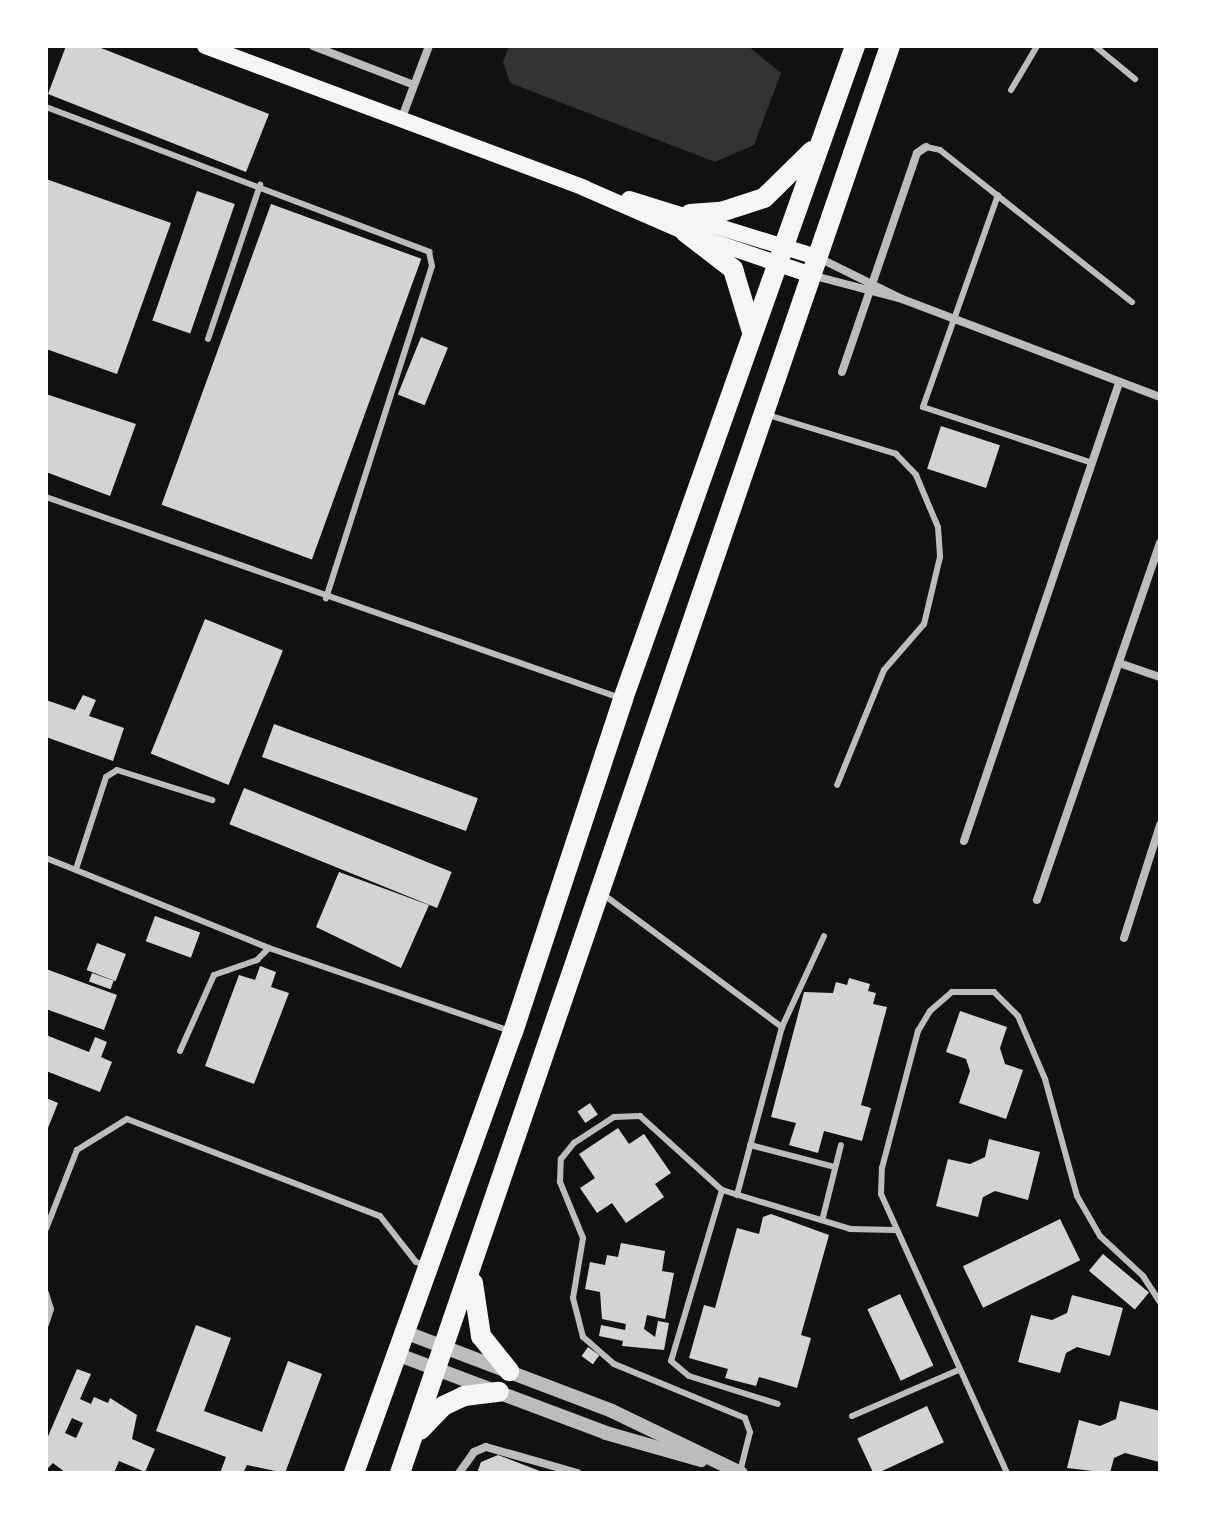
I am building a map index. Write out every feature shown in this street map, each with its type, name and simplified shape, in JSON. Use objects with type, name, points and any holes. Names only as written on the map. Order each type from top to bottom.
[{"type":"main road","points":[[205,46],[401,121],[687,223],[775,266],[813,266]]},
{"type":"main road","points":[[354,1473],[513,1032],[623,699],[782,242],[855,46]]},
{"type":"main road","points":[[400,1473],[446,1347],[890,46]]},
{"type":"main road","points":[[687,223],[764,198],[819,144]]},
{"type":"main road","points":[[687,223],[782,242],[813,266]]},
{"type":"main road","points":[[687,223],[733,269],[752,332]]},
{"type":"main road","points":[[472,1271],[481,1336],[509,1371]]},
{"type":"main road","points":[[413,1438],[443,1406],[464,1396],[499,1392]]},
{"type":"street","points":[[313,46],[414,85]]},
{"type":"street","points":[[401,121],[429,46]]},
{"type":"street","points":[[842,372],[917,153],[926,147]]},
{"type":"street","points":[[813,266],[873,281],[902,299]]},
{"type":"street","points":[[813,266],[869,293],[902,299],[1160,397]]},
{"type":"street","points":[[964,841],[1119,382]]},
{"type":"street","points":[[1037,900],[1160,543]]},
{"type":"street","points":[[1119,663],[1160,677]]},
{"type":"street","points":[[1124,938],[1160,825]]},
{"type":"street","points":[[407,1333],[612,1411],[741,1473]]},
{"type":"street","points":[[399,1355],[606,1433],[718,1463]]},
{"type":"street","points":[[459,1473],[474,1452],[486,1447],[577,1473]]},
{"type":"lane","points":[[1011,90],[1037,46]]},
{"type":"lane","points":[[1095,46],[1135,79]]},
{"type":"lane","points":[[46,107],[424,248],[431,257],[326,599]]},
{"type":"lane","points":[[926,147],[940,150],[1132,302]]},
{"type":"lane","points":[[208,339],[260,185]]},
{"type":"lane","points":[[998,195],[923,407],[1092,463]]},
{"type":"lane","points":[[765,414],[896,454],[916,475],[938,527],[937,574],[924,624],[884,670],[837,785]]},
{"type":"lane","points":[[46,497],[326,599],[623,699]]},
{"type":"lane","points":[[76,869],[106,777],[117,770],[212,800]]},
{"type":"lane","points":[[46,858],[269,948],[513,1032]]},
{"type":"lane","points":[[601,893],[782,1027]]},
{"type":"lane","points":[[737,1195],[782,1027],[824,936]]},
{"type":"lane","points":[[180,1051],[214,975],[257,960],[269,948]]},
{"type":"lane","points":[[1007,1473],[881,1194],[882,1168],[918,1031],[930,1011],[952,992],[994,992],[1006,1000],[1029,1038],[1055,1110],[1062,1157],[1090,1220],[1160,1302]]},
{"type":"lane","points":[[741,1473],[750,1432],[745,1418],[614,1364],[583,1337],[573,1298],[583,1238],[558,1167],[574,1143],[614,1117],[631,1114],[656,1125],[722,1190],[823,1217],[865,1232],[895,1230]]},
{"type":"lane","points":[[46,1229],[77,1150],[127,1119],[380,1216],[416,1262],[430,1267]]},
{"type":"lane","points":[[750,1145],[835,1167]]},
{"type":"lane","points":[[823,1217],[841,1145]]},
{"type":"lane","points":[[722,1190],[671,1361],[689,1376],[778,1404]]},
{"type":"lane","points":[[46,1293],[51,1309],[46,1324]]},
{"type":"lane","points":[[852,1416],[959,1370]]},
{"type":"shaded area","points":[[509,46],[748,46],[781,73],[754,145],[715,162],[510,83],[503,62]]},
{"type":"building","points":[[66,46],[96,46],[269,114],[246,172],[48,94]]},
{"type":"building","points":[[46,179],[171,223],[117,374],[46,349]]},
{"type":"building","points":[[197,191],[235,204],[190,334],[152,321]]},
{"type":"building","points":[[271,204],[421,259],[312,559],[162,505]]},
{"type":"building","points":[[421,337],[448,348],[425,405],[398,394]]},
{"type":"building","points":[[46,394],[136,424],[110,496],[46,472]]},
{"type":"building","points":[[941,426],[1000,445],[986,488],[927,469]]},
{"type":"building","points":[[205,619],[283,650],[229,785],[151,753]]},
{"type":"building","points":[[83,695],[96,700],[89,716],[124,728],[113,761],[46,737],[46,700],[75,710]]},
{"type":"building","points":[[274,724],[478,798],[466,831],[262,757]]},
{"type":"building","points":[[244,788],[452,872],[437,908],[229,824]]},
{"type":"building","points":[[339,872],[429,905],[401,968],[316,927]]},
{"type":"building","points":[[155,916],[200,932],[191,958],[146,941]]},
{"type":"building","points":[[97,943],[126,954],[116,981],[87,970]]},
{"type":"building","points":[[260,966],[276,972],[271,987],[289,993],[254,1084],[205,1066],[239,975],[255,980]]},
{"type":"building","points":[[46,969],[117,995],[104,1030],[46,1009]]},
{"type":"building","points":[[92,973],[114,981],[111,989],[89,981]]},
{"type":"building","points":[[849,978],[870,984],[868,991],[876,993],[873,1004],[887,1007],[861,1105],[871,1108],[862,1141],[824,1131],[818,1153],[789,1145],[796,1123],[771,1117],[804,992],[833,993],[836,982],[847,985]]},
{"type":"building","points":[[960,1011],[1007,1027],[1000,1048],[1005,1064],[1023,1070],[1006,1119],[959,1103],[970,1071],[966,1059],[946,1052]]},
{"type":"building","points":[[46,1035],[89,1052],[95,1037],[107,1042],[101,1057],[112,1062],[100,1092],[46,1071]]},
{"type":"building","points":[[46,1098],[58,1103],[46,1133]]},
{"type":"building","points":[[590,1103],[598,1115],[585,1123],[578,1111]]},
{"type":"building","points":[[618,1128],[629,1144],[644,1134],[671,1173],[655,1184],[664,1197],[626,1223],[612,1203],[597,1213],[580,1188],[595,1178],[579,1154]]},
{"type":"building","points":[[989,1139],[1040,1152],[1028,1200],[995,1191],[983,1197],[978,1217],[936,1206],[948,1159],[970,1164],[985,1157]]},
{"type":"building","points":[[771,1214],[829,1235],[801,1335],[811,1338],[797,1388],[759,1377],[756,1386],[725,1378],[728,1369],[689,1358],[704,1305],[715,1308],[737,1228],[759,1234],[763,1217]]},
{"type":"building","points":[[1060,1219],[1080,1260],[983,1308],[963,1266]]},
{"type":"building","points":[[621,1243],[665,1251],[662,1271],[674,1273],[665,1319],[647,1315],[644,1329],[655,1337],[658,1321],[669,1323],[664,1350],[622,1346],[623,1341],[599,1336],[601,1325],[625,1330],[626,1324],[602,1319],[600,1292],[585,1289],[590,1262],[605,1265],[607,1255],[618,1257]]},
{"type":"building","points":[[1103,1254],[1149,1293],[1135,1309],[1089,1271]]},
{"type":"building","points":[[900,1294],[933,1366],[901,1381],[867,1309]]},
{"type":"building","points":[[1072,1295],[1123,1308],[1110,1356],[1077,1347],[1066,1353],[1060,1373],[1018,1362],[1031,1315],[1052,1320],[1067,1313]]},
{"type":"building","points":[[196,1325],[231,1338],[204,1411],[262,1432],[288,1361],[322,1374],[285,1473],[247,1465],[243,1473],[220,1473],[226,1457],[156,1431]]},
{"type":"building","points":[[588,1347],[599,1355],[593,1364],[582,1356]]},
{"type":"building","points":[[77,1369],[91,1374],[80,1399],[91,1404],[94,1397],[108,1403],[110,1398],[137,1415],[132,1439],[155,1449],[145,1472],[119,1461],[114,1473],[66,1473],[53,1463],[46,1470],[46,1441]],"holes":[[[72,1418],[83,1423],[76,1438],[65,1433]]]},
{"type":"building","points":[[1120,1401],[1160,1411],[1159,1462],[1125,1453],[1114,1458],[1110,1473],[1067,1468],[1079,1420],[1100,1426],[1116,1419]]},
{"type":"building","points":[[927,1406],[944,1442],[873,1473],[857,1439]]},
{"type":"building","points":[[498,1455],[545,1473],[477,1473],[481,1462]]}]
